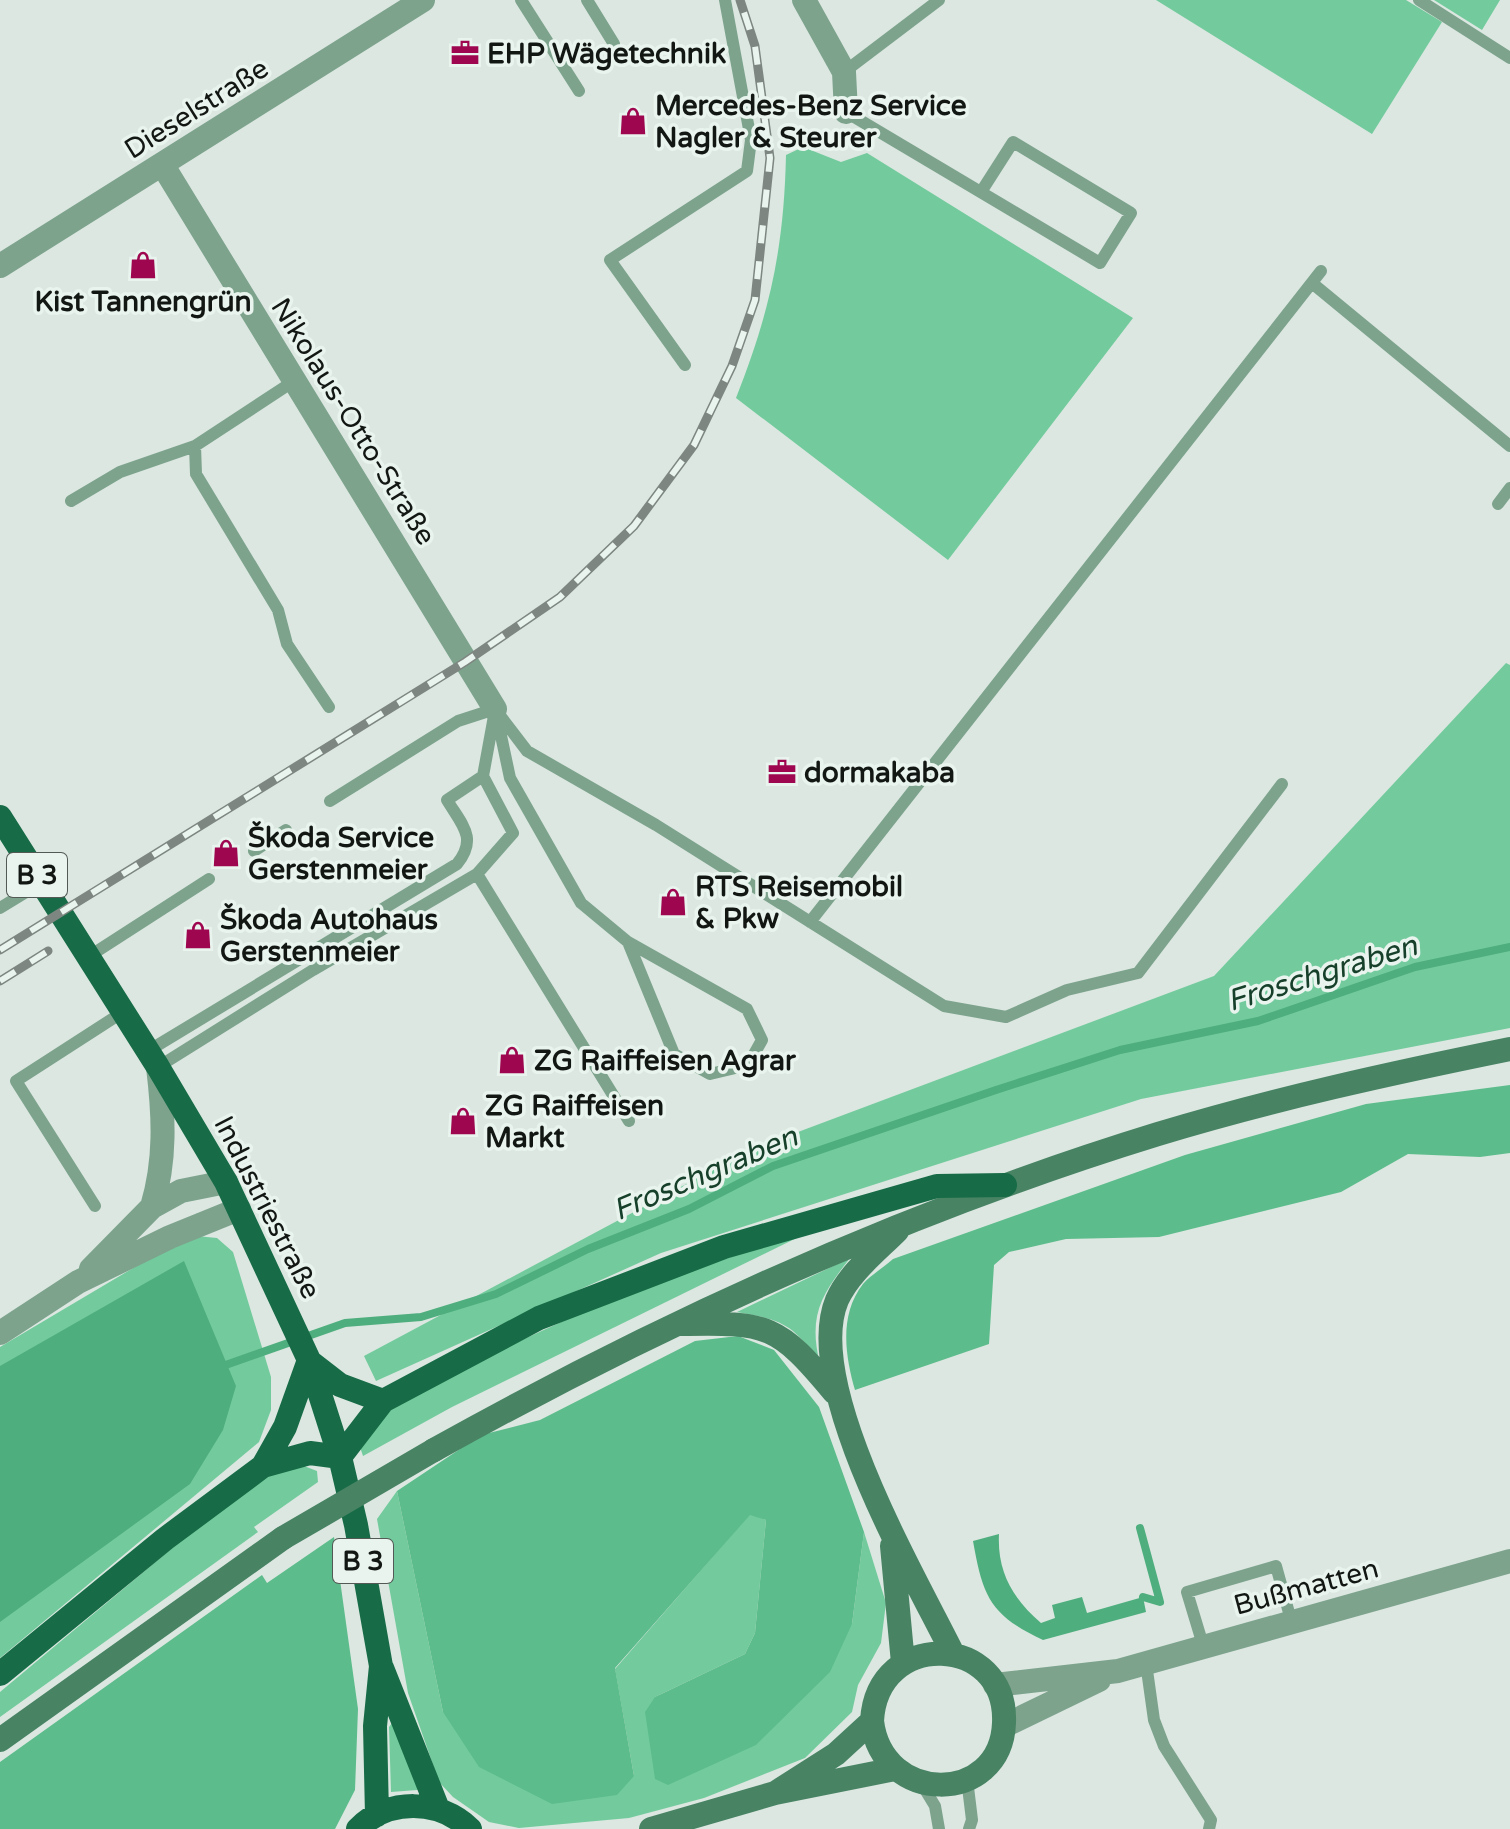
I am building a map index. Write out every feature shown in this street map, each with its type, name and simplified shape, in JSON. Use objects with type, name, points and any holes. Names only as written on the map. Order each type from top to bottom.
[{"type":"main road","name":"Industriestraße","points":[[0,817],[153,1059],[226,1182],[293,1321],[340,1457],[381,1666]]},
{"type":"main road","points":[[0,1740],[283,1538],[434,1450],[669,1325],[904,1224],[1005,1185],[1159,1134],[1356,1080],[1510,1049]]},
{"type":"main road","points":[[0,1674],[165,1539],[263,1466],[310,1453],[340,1457],[383,1401],[539,1318],[724,1247],[937,1186],[1005,1185]]},
{"type":"main road","points":[[904,1224],[846,1284],[836,1302],[829,1338],[836,1394],[891,1531],[953,1654]]},
{"type":"main road","points":[[669,1325],[740,1324],[784,1338],[836,1394]]},
{"type":"main road","points":[[263,1466],[285,1427],[309,1360],[340,1385],[383,1401]]},
{"type":"main road","points":[[891,1531],[903,1663]]},
{"type":"main road","points":[[932,1653],[953,1654],[981,1668],[995,1685],[1004,1712],[1004,1726],[996,1752],[967,1779],[944,1785],[921,1783],[895,1769],[878,1748],[872,1721],[873,1708],[883,1682],[903,1663],[932,1653]]},
{"type":"main road","name":"B 3","points":[[381,1666],[438,1809]]},
{"type":"main road","name":"B 3","points":[[381,1666],[367,1822],[413,1805],[438,1809]]},
{"type":"main road","points":[[775,1793],[836,1754],[872,1721]]},
{"type":"main road","points":[[651,1829],[775,1793],[895,1769]]},
{"type":"main road","points":[[438,1809],[470,1829]]},
{"type":"street","name":"Dieselstraße","points":[[0,266],[423,0]]},
{"type":"street","points":[[804,0],[844,72],[846,112]]},
{"type":"street","name":"Nikolaus-Otto-Straße","points":[[162,164],[495,709]]},
{"type":"street","points":[[152,1207],[163,1150],[153,1059]]},
{"type":"street","points":[[78,1282],[152,1207],[181,1191],[226,1182]]},
{"type":"street","points":[[0,1333],[78,1282],[239,1209]]},
{"type":"street","name":"Bußmatten","points":[[995,1685],[1118,1671],[1510,1561]]},
{"type":"street","name":"Bußmatten","points":[[1004,1726],[1118,1671]]},
{"type":"lane","points":[[521,0],[579,91]]},
{"type":"lane","points":[[587,0],[614,44]]},
{"type":"lane","points":[[685,365],[610,260],[747,171],[751,140],[725,0]]},
{"type":"lane","points":[[844,72],[939,0]]},
{"type":"lane","points":[[1419,0],[1510,58]]},
{"type":"lane","points":[[846,112],[1100,263],[1131,213],[1013,142],[981,192]]},
{"type":"lane","points":[[810,922],[1321,271]]},
{"type":"lane","points":[[1312,283],[1510,446]]},
{"type":"lane","points":[[71,501],[120,472],[195,446],[294,381]]},
{"type":"lane","points":[[195,446],[196,474],[278,610],[287,644],[329,707]]},
{"type":"lane","points":[[1498,504],[1510,488]]},
{"type":"lane","points":[[495,709],[527,751],[656,825],[944,1006],[1006,1017],[1067,990],[1138,973],[1282,784]]},
{"type":"lane","points":[[153,1059],[477,874],[513,833],[483,776],[495,709]]},
{"type":"lane","points":[[330,801],[458,721],[495,709]]},
{"type":"lane","points":[[495,709],[510,778],[581,903],[628,942],[747,1009],[762,1040],[748,1065],[710,1074],[674,1054],[628,942]]},
{"type":"lane","points":[[153,1059],[457,864],[468,851],[468,836],[447,800],[483,776]]},
{"type":"lane","points":[[254,851],[286,830]]},
{"type":"lane","points":[[477,874],[629,1121]]},
{"type":"lane","points":[[88,957],[209,879]]},
{"type":"lane","points":[[0,908],[41,883]]},
{"type":"lane","points":[[95,1206],[16,1081],[123,1012]]},
{"type":"lane","points":[[1203,1645],[1187,1592],[1276,1566],[1291,1620]]},
{"type":"lane","points":[[1146,1663],[1154,1720],[1164,1746],[1211,1820],[1209,1829]]},
{"type":"lane","points":[[967,1779],[972,1820],[969,1829]]},
{"type":"lane","points":[[921,1783],[935,1806],[939,1829]]},
{"type":"shaded area","points":[[1156,0],[1406,0],[1442,22],[1372,134]]},
{"type":"shaded area","points":[[1434,0],[1500,0],[1482,30]]},
{"type":"shaded area","points":[[803,147],[841,162],[867,153],[1133,318],[948,560],[736,398],[758,337],[773,279],[782,220],[786,155]]},
{"type":"shaded area","points":[[1506,663],[1510,665],[1510,1028],[1141,1099],[661,1253],[376,1381],[364,1356],[750,1150],[1214,976]]},
{"type":"shaded area","points":[[1510,1085],[1510,1153],[1480,1157],[1408,1154],[1341,1192],[1159,1237],[1066,1239],[1009,1252],[994,1265],[989,1344],[855,1390],[846,1336],[850,1309],[863,1284],[893,1259],[1185,1155],[1366,1104]]},
{"type":"shaded area","points":[[825,1224],[452,1407],[363,1456],[357,1438],[408,1392],[614,1298]]},
{"type":"shaded area","points":[[197,1236],[217,1238],[233,1252],[271,1377],[271,1410],[259,1442],[0,1658],[0,1347],[172,1245]]},
{"type":"shaded area","points":[[850,1258],[831,1283],[820,1307],[816,1332],[820,1364],[802,1340],[786,1326],[737,1312]]},
{"type":"shaded area","points":[[184,1261],[236,1386],[223,1430],[190,1484],[0,1622],[0,1366]]},
{"type":"shaded area","points":[[738,1336],[774,1350],[819,1407],[864,1532],[852,1624],[830,1672],[756,1745],[668,1785],[655,1779],[645,1712],[655,1697],[745,1654],[755,1633],[766,1520],[750,1515],[615,1668],[634,1776],[617,1795],[552,1804],[479,1767],[443,1712],[397,1491],[481,1435],[540,1420],[695,1341]]},
{"type":"shaded area","points":[[304,1466],[317,1471],[318,1482],[254,1527],[258,1532],[0,1717],[0,1692],[262,1473]]},
{"type":"shaded area","points":[[397,1491],[443,1712],[634,1776],[615,1669],[750,1514],[766,1520],[755,1633],[745,1654],[655,1697],[852,1624],[864,1532],[886,1603],[881,1643],[858,1685],[852,1712],[805,1758],[704,1798],[629,1818],[519,1828],[489,1822],[453,1797],[439,1782],[408,1693],[377,1519]]},
{"type":"shaded area","points":[[999,1534],[1001,1561],[1009,1584],[1022,1604],[1041,1623],[1055,1618],[1052,1605],[1082,1597],[1087,1613],[1143,1597],[1146,1612],[1043,1640],[1025,1631],[1000,1612],[981,1577],[973,1541]]},
{"type":"shaded area","points":[[334,1537],[358,1709],[355,1790],[335,1829],[0,1829],[0,1762],[262,1575],[267,1583]]},
{"type":"shaded area","points":[[392,1723],[417,1790],[391,1792],[389,1727]]},
{"type":"waterway","name":"Froschgraben","points":[[220,1367],[345,1323],[421,1317],[496,1294],[588,1249],[689,1209],[773,1166],[996,1090],[1120,1050],[1258,1021],[1415,967],[1510,947]]},
{"type":"waterway","points":[[1140,1528],[1160,1602],[1143,1597]]},
{"type":"railway","points":[[0,950],[465,662],[560,597],[634,526],[694,445],[732,366],[755,300],[770,158],[755,46],[740,0]]},
{"type":"railway","points":[[0,981],[48,951]]},
{"type":"place","name":"EHP Wägetechnik","points":[[465,53]]},
{"type":"place","name":"Mercedes-Benz Service Nagler & Steurer","points":[[633,121]]},
{"type":"place","name":"Kist Tannengrün","points":[[143,265]]},
{"type":"place","name":"dormakaba","points":[[782,772]]},
{"type":"place","name":"Škoda Service Gerstenmeier","points":[[226,853]]},
{"type":"place","name":"RTS Reisemobil & Pkw","points":[[673,902]]},
{"type":"place","name":"Škoda Autohaus Gerstenmeier","points":[[198,935]]},
{"type":"place","name":"ZG Raiffeisen Agrar","points":[[512,1060]]},
{"type":"place","name":"ZG Raiffeisen Markt","points":[[463,1121]]}]
